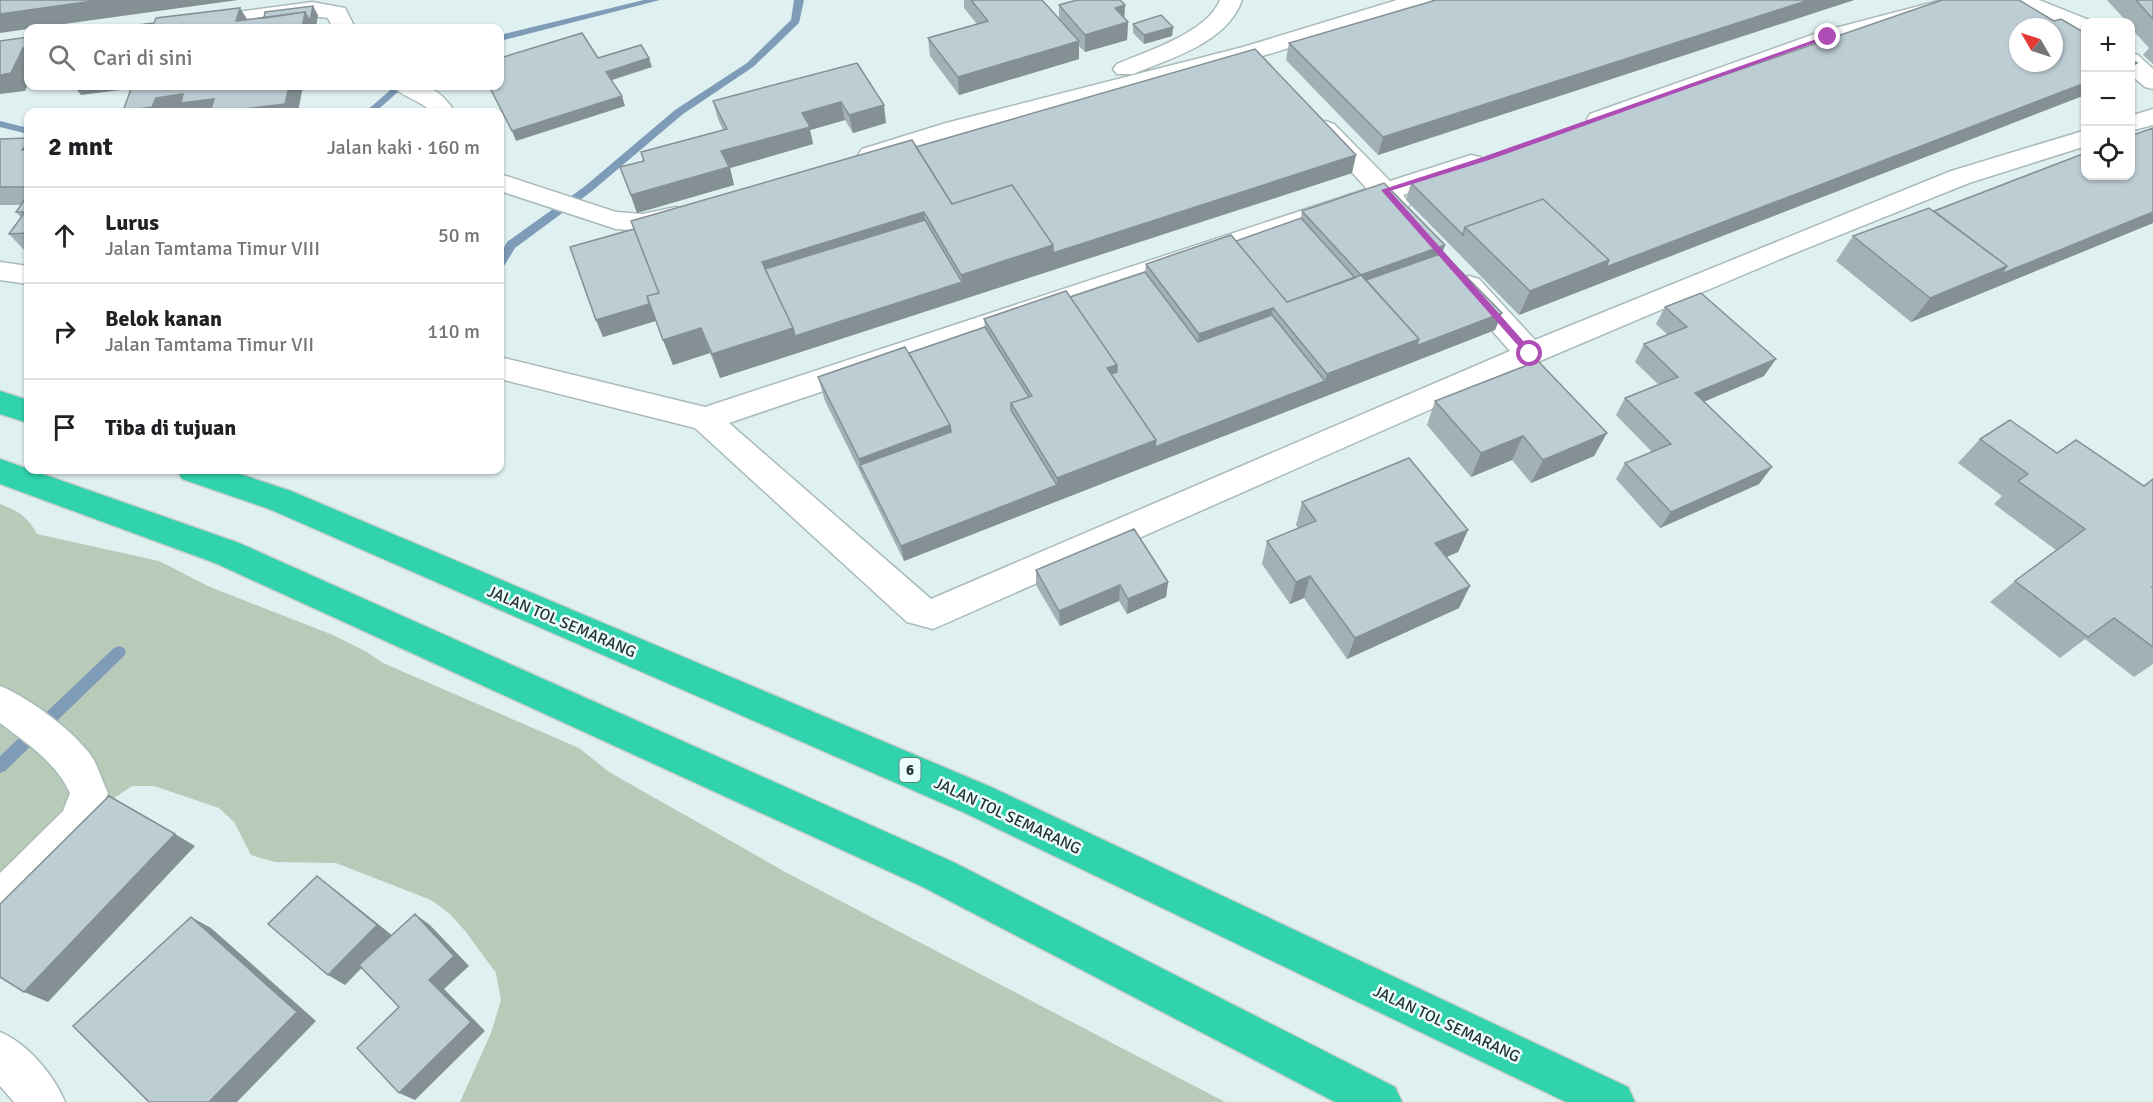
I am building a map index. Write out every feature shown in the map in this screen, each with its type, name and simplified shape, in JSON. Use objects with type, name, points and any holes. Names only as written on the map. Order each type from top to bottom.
[{"type":"highway","points":[[0,402],[24,411]]},
{"type":"highway","points":[[0,471],[227,553],[937,874],[1380,1102]]},
{"type":"highway","name":"JALAN TOL SEMARANG","points":[[205,474],[280,500],[978,800],[1613,1102]]},
{"type":"street","points":[[1086,95],[1114,74],[1196,37],[1216,23],[1230,5],[1231,0]]},
{"type":"street","points":[[853,160],[955,128],[1086,95],[1259,60],[1421,0]]},
{"type":"street","points":[[1574,127],[1828,37],[1968,0]]},
{"type":"street","points":[[2019,0],[2081,25]]},
{"type":"street","points":[[198,24],[312,9],[337,13],[342,24]]},
{"type":"street","points":[[2135,65],[2153,82]]},
{"type":"street","points":[[413,90],[437,105]]},
{"type":"street","points":[[1306,109],[1415,225]]},
{"type":"street","points":[[2135,122],[2153,117]]},
{"type":"street","points":[[504,369],[705,418],[919,612],[933,614],[1530,354],[1960,177],[2081,139]]},
{"type":"street","points":[[705,418],[1384,190],[1497,155]]},
{"type":"street","points":[[504,183],[557,200],[593,215],[632,224],[659,221],[704,207]]},
{"type":"street","points":[[1453,268],[1530,354]]},
{"type":"street","points":[[0,271],[24,274]]},
{"type":"street","points":[[0,901],[77,823],[89,793],[77,767],[25,720]]},
{"type":"street","points":[[0,1053],[43,1102]]},
{"type":"green space","points":[[0,504],[22,515],[37,534],[159,561],[210,587],[333,635],[383,663],[579,748],[609,772],[789,874],[1225,1102],[460,1102],[491,1033],[501,1000],[496,973],[450,914],[431,900],[336,863],[275,862],[251,855],[234,822],[219,808],[154,786],[132,786],[16,863],[0,880]]},
{"type":"building","points":[[0,0],[100,0],[0,14]]},
{"type":"building","points":[[971,0],[1042,0],[1079,41],[958,77],[928,38],[988,21]]},
{"type":"building","points":[[1077,0],[1120,0],[1125,5],[1115,8],[1128,22],[1085,35],[1059,5]]},
{"type":"building","points":[[1436,0],[1809,0],[1383,137],[1289,43]]},
{"type":"building","points":[[1942,0],[2019,0],[2049,18],[2009,18],[2009,72],[2063,72],[2063,20],[2081,31],[2081,85],[1606,267],[1609,260],[1543,199],[1465,227],[1463,235],[1411,183]]},
{"type":"building","points":[[2136,0],[2153,0],[2153,19]]},
{"type":"building","points":[[313,6],[310,21],[305,12],[264,18],[265,12]]},
{"type":"building","points":[[240,8],[236,21],[305,12],[303,24],[146,24],[154,23],[156,18]]},
{"type":"building","points":[[1161,15],[1173,27],[1144,35],[1133,24]]},
{"type":"building","points":[[582,33],[598,58],[641,45],[649,58],[606,72],[622,96],[512,131],[504,115],[504,108],[500,108],[491,90],[504,90],[504,57]]},
{"type":"building","points":[[24,38],[24,48],[11,73],[0,75],[0,41]]},
{"type":"building","points":[[1255,49],[1356,155],[1053,253],[1053,245],[1012,185],[952,204],[916,147]]},
{"type":"building","points":[[857,63],[884,105],[849,115],[841,102],[802,113],[810,127],[721,151],[729,167],[631,195],[620,167],[644,161],[641,152],[727,129],[713,101]]},
{"type":"building","points":[[131,90],[288,90],[285,104],[253,108],[211,108],[214,99],[181,103],[183,94],[156,98],[152,107],[124,108]]},
{"type":"building","points":[[2153,128],[2153,212],[2001,274],[2007,266],[1934,211],[2081,155],[2081,180],[2135,180],[2135,134]]},
{"type":"building","points":[[24,138],[22,150],[24,150],[24,187],[0,187],[0,139]]},
{"type":"building","points":[[912,140],[952,204],[1012,185],[1053,245],[961,275],[924,212],[762,262],[793,328],[712,354],[701,328],[663,340],[647,296],[659,293],[631,221]]},
{"type":"building","points":[[1384,183],[1445,245],[1361,275],[1302,211]]},
{"type":"building","points":[[1543,199],[1609,260],[1530,291],[1465,227]]},
{"type":"building","points":[[24,201],[24,212],[16,212]]},
{"type":"building","points":[[1929,208],[2007,266],[1930,298],[1853,236]]},
{"type":"building","points":[[24,213],[24,233],[9,234]]},
{"type":"building","points":[[1301,218],[1355,278],[1287,302],[1236,241]]},
{"type":"building","points":[[925,220],[962,282],[795,336],[765,269]]},
{"type":"building","points":[[634,229],[659,293],[647,296],[649,304],[596,320],[570,247]]},
{"type":"building","points":[[1231,235],[1287,302],[1361,275],[1419,339],[1327,374],[1273,308],[1199,334],[1146,264]]},
{"type":"building","points":[[1443,253],[1502,313],[1416,346],[1419,339],[1366,280]]},
{"type":"building","points":[[1145,272],[1198,342],[1272,315],[1325,381],[1155,447],[1156,440],[1111,374],[1117,372],[1117,365],[1070,297]]},
{"type":"building","points":[[1066,291],[1117,365],[1107,368],[1156,440],[1057,478],[1011,403],[1032,396],[984,319]]},
{"type":"building","points":[[1701,293],[1776,359],[1695,393],[1772,467],[1671,512],[1625,463],[1671,444],[1625,398],[1678,377],[1644,344],[1687,327],[1665,307]]},
{"type":"building","points":[[985,327],[1029,397],[1011,403],[1011,410],[1057,485],[901,546],[860,465],[951,432],[950,425],[909,353]]},
{"type":"building","points":[[905,347],[950,425],[859,459],[818,377]]},
{"type":"building","points":[[1538,361],[1607,433],[1543,460],[1523,436],[1481,453],[1435,401]]},
{"type":"building","points":[[2010,420],[2057,453],[2076,440],[2144,486],[2153,479],[2153,647],[2114,618],[2088,637],[2015,581],[2085,529],[2018,481],[2028,474],[1980,439]]},
{"type":"building","points":[[1409,458],[1468,530],[1435,543],[1470,586],[1355,638],[1310,576],[1296,582],[1267,541],[1316,521],[1302,502]]},
{"type":"building","points":[[1134,529],[1168,582],[1128,599],[1120,585],[1059,611],[1036,570]]},
{"type":"building","points":[[109,796],[175,834],[24,992],[0,977],[0,904]]},
{"type":"building","points":[[317,876],[377,925],[328,975],[268,924]]},
{"type":"building","points":[[415,914],[454,956],[429,980],[471,1022],[399,1093],[357,1048],[399,1007],[359,965]]},
{"type":"building","points":[[191,917],[297,1012],[209,1102],[149,1102],[73,1026]]},
{"type":"waterway","points":[[504,37],[655,0]]},
{"type":"waterway","points":[[504,256],[511,245],[588,189],[679,112],[750,65],[796,21],[799,0]]},
{"type":"waterway","points":[[375,108],[395,90]]},
{"type":"waterway","points":[[0,124],[24,130]]},
{"type":"waterway","points":[[0,766],[119,652]]},
{"type":"route","points":[[1530,354],[1384,190],[1486,159],[1828,37]]}]
